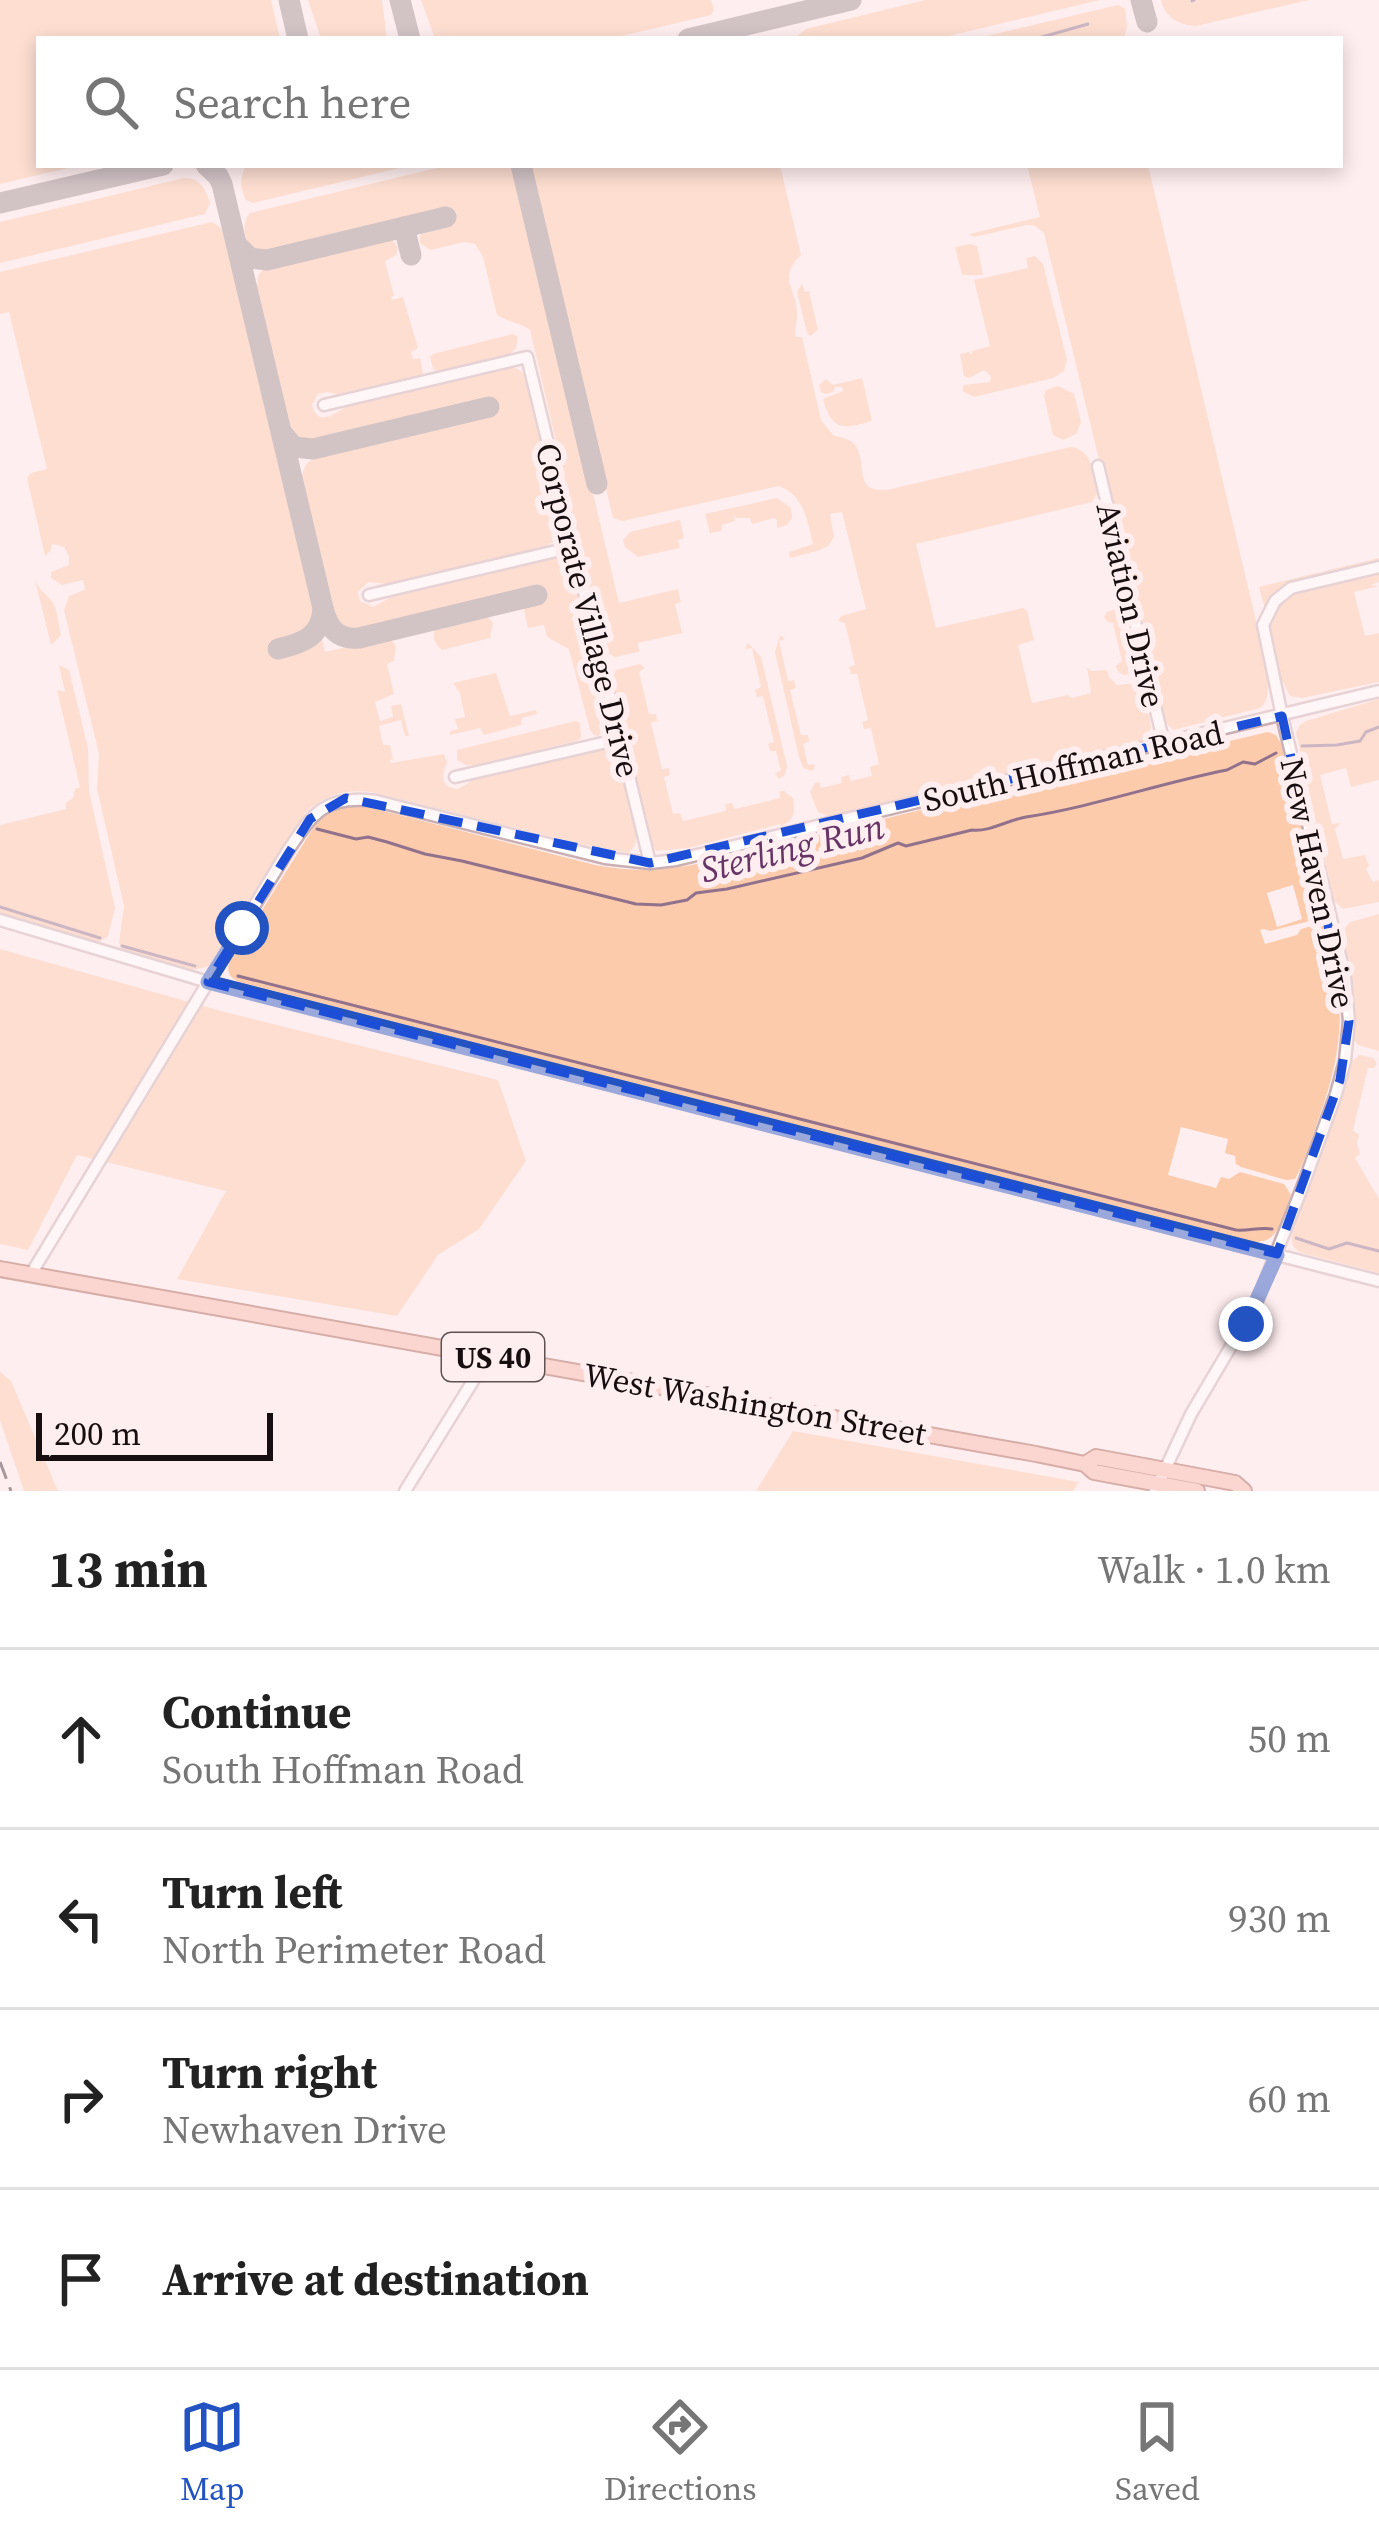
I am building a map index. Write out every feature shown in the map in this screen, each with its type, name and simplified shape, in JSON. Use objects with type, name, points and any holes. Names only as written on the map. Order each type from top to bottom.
[{"type":"main road","name":"West Washington Street","points":[[0,1269],[1085,1464],[1094,1472],[1197,1491]]},
{"type":"main road","name":"West Washington Street","points":[[1161,1482],[1234,1483],[1244,1491]]},
{"type":"street","name":"Corporate Village Drive","points":[[324,406],[527,357],[650,863]]},
{"type":"street","name":"Aviation Drive","points":[[1098,466],[1164,744]]},
{"type":"street","points":[[369,595],[573,547]]},
{"type":"street","name":"New Haven Drive","points":[[1161,1482],[1186,1423],[1242,1330],[1277,1255],[1340,1080],[1348,1021],[1343,970],[1263,626],[1275,601],[1291,588],[1379,567]]},
{"type":"street","name":"South Hoffman Road","points":[[31,1274],[310,819],[327,805],[346,799],[376,801],[605,858],[650,863],[1379,691]]},
{"type":"street","points":[[455,777],[620,739]]},
{"type":"street","points":[[0,920],[208,982],[1379,1281]]},
{"type":"street","points":[[405,1491],[473,1381],[480,1355]]},
{"type":"highlighted area","points":[[1282,716],[1349,1021],[1340,1080],[1277,1254],[208,982],[310,819],[346,798],[650,863]]},
{"type":"shaded area","points":[[0,0],[271,0],[279,36],[36,36],[36,168],[68,168],[0,184]]},
{"type":"shaded area","points":[[308,0],[382,0],[387,36],[320,36]]},
{"type":"shaded area","points":[[421,0],[711,0],[714,10],[711,15],[622,36],[434,36]]},
{"type":"shaded area","points":[[925,0],[1100,0],[949,36],[797,36],[806,29]]},
{"type":"shaded area","points":[[1161,0],[1309,0],[1196,26],[1174,19]]},
{"type":"shaded area","points":[[1118,5],[1125,9],[1125,36],[987,36]]},
{"type":"shaded area","points":[[246,168],[399,168],[253,203],[246,200]]},
{"type":"shaded area","points":[[437,168],[516,168],[619,603],[678,589],[681,602],[675,604],[682,633],[638,643],[639,652],[615,657],[605,651],[530,330],[497,315],[483,257],[475,244],[430,250],[420,243],[425,230],[450,222],[447,210],[265,252],[252,248],[247,240],[250,213]]},
{"type":"shaded area","points":[[529,168],[781,168],[801,255],[789,278],[796,337],[802,337],[821,420],[833,435],[858,449],[870,487],[891,489],[1071,447],[1084,453],[1091,464],[1098,492],[1092,502],[916,544],[936,628],[1023,608],[1034,640],[1018,645],[1032,703],[1091,693],[1087,667],[1107,670],[1117,685],[1144,687],[1151,727],[1148,739],[828,816],[818,812],[810,792],[815,783],[821,788],[842,783],[841,777],[849,775],[851,781],[872,776],[870,767],[879,764],[871,728],[864,729],[862,722],[868,720],[857,674],[851,674],[849,667],[855,665],[845,623],[838,621],[866,609],[842,512],[830,514],[834,537],[828,546],[790,558],[789,552],[813,544],[799,502],[779,486],[623,521],[613,518]]},
{"type":"shaded area","points":[[1028,168],[1149,168],[1266,663],[1268,693],[1260,708],[1173,730],[1162,719],[1044,233],[1027,225],[974,237],[969,234],[1040,217]]},
{"type":"shaded area","points":[[184,178],[204,189],[210,203],[205,214],[0,263],[0,222]]},
{"type":"shaded area","points":[[212,222],[227,241],[325,652],[389,637],[396,646],[394,661],[387,664],[394,694],[375,702],[380,721],[393,717],[391,706],[401,704],[409,736],[401,720],[379,726],[383,745],[390,745],[391,763],[444,754],[444,780],[458,789],[476,778],[607,749],[619,761],[637,834],[629,853],[371,792],[344,793],[306,812],[208,967],[190,970],[124,952],[119,943],[124,906],[97,789],[99,754],[64,610],[69,596],[85,590],[83,580],[62,585],[51,578],[51,572],[69,565],[64,547],[52,544],[45,556],[27,478],[47,469],[9,312],[0,314],[0,272]]},
{"type":"shaded area","points":[[385,238],[398,248],[385,261],[391,297],[403,297],[418,348],[411,352],[413,359],[420,358],[423,374],[343,395],[318,394],[312,405],[315,412],[328,417],[348,406],[517,369],[529,384],[563,528],[558,540],[543,547],[387,584],[368,582],[358,592],[360,601],[373,607],[393,596],[551,557],[565,559],[573,569],[609,717],[608,726],[598,736],[590,730],[569,649],[547,637],[544,625],[528,628],[523,605],[540,601],[537,589],[375,628],[346,629],[336,617],[302,477],[306,465],[333,451],[496,411],[492,399],[310,441],[296,437],[290,428],[257,288],[259,274],[285,261]]},
{"type":"shaded area","points":[[977,246],[983,275],[962,275],[955,247]]},
{"type":"shaded area","points":[[1035,256],[1043,264],[1067,360],[1064,371],[1053,378],[974,397],[962,391],[964,385],[990,382],[991,376],[984,370],[964,376],[960,354],[972,355],[990,346],[974,280],[1028,268],[1026,258]]},
{"type":"shaded area","points":[[802,284],[809,291],[818,330],[810,336],[797,292]]},
{"type":"shaded area","points":[[513,334],[518,337],[510,354],[438,372],[433,369],[433,354]]},
{"type":"shaded area","points":[[862,378],[872,421],[854,426],[835,423],[823,399],[843,391],[842,387],[825,394],[819,385],[826,379],[833,385]]},
{"type":"shaded area","points":[[1058,386],[1074,394],[1081,422],[1076,434],[1063,440],[1053,435],[1044,396],[1046,390]]},
{"type":"shaded area","points":[[777,498],[791,508],[787,525],[777,528],[774,518],[752,524],[750,518],[734,514],[735,521],[710,533],[705,514]]},
{"type":"shaded area","points":[[680,520],[684,538],[678,540],[680,548],[638,557],[625,547],[623,540],[630,532]]},
{"type":"shaded area","points":[[1379,558],[1300,580],[1265,609],[1259,587]]},
{"type":"shaded area","points":[[1379,572],[1379,582],[1371,585],[1379,586],[1354,592],[1365,636],[1379,633],[1379,682],[1302,698],[1290,696],[1274,661],[1269,635],[1272,616],[1282,602],[1322,585]]},
{"type":"shaded area","points":[[34,576],[56,611],[61,635],[51,645]]},
{"type":"shaded area","points":[[1116,609],[1127,615],[1139,661],[1133,673],[1124,675],[1116,666],[1122,661],[1113,623],[1104,617]]},
{"type":"shaded area","points":[[484,613],[493,623],[490,638],[442,650],[437,645],[436,625]]},
{"type":"shaded area","points":[[780,635],[785,639],[779,641],[788,681],[794,680],[796,688],[790,690],[801,735],[808,735],[809,742],[803,744],[808,765],[814,764],[812,771],[803,768],[799,757],[775,652]]},
{"type":"shaded area","points":[[748,643],[761,657],[787,766],[779,779],[776,751],[770,751],[768,744],[774,742],[763,696],[757,697],[755,690],[761,687],[752,648],[745,649]]},
{"type":"shaded area","points":[[640,664],[645,668],[639,672],[649,714],[656,714],[657,721],[651,723],[662,769],[669,768],[670,775],[664,777],[673,814],[680,813],[683,821],[726,811],[725,804],[732,803],[735,809],[780,798],[784,791],[793,798],[789,821],[688,848],[656,851],[612,679],[616,670]]},
{"type":"shaded area","points":[[59,665],[69,670],[88,748],[89,791],[115,908],[108,936],[96,944],[0,913],[0,825],[66,809],[80,787],[57,690],[65,692]]},
{"type":"shaded area","points":[[496,673],[510,716],[536,710],[537,714],[522,718],[521,725],[484,735],[480,728],[450,735],[458,729],[455,719],[465,717],[453,683]]},
{"type":"shaded area","points":[[1379,699],[1379,780],[1351,787],[1346,768],[1320,775],[1332,824],[1341,823],[1335,829],[1343,859],[1365,855],[1373,882],[1379,880],[1379,902],[1343,909],[1334,901],[1296,733],[1306,721]]},
{"type":"shaded area","points":[[576,721],[581,738],[576,741],[475,765],[457,760],[457,750]]},
{"type":"shaded area","points":[[1268,732],[1281,744],[1322,912],[1318,919],[1270,931],[1260,930],[1265,944],[1319,924],[1326,928],[1339,1005],[1332,1074],[1295,1179],[1241,1167],[1235,1156],[1225,1153],[1228,1139],[1181,1127],[1168,1175],[1216,1188],[1221,1177],[1229,1179],[1240,1172],[1284,1184],[1291,1195],[1283,1219],[1263,1241],[243,983],[228,970],[312,830],[343,808],[368,807],[595,865],[648,870],[701,863],[1061,776]],"holes":[[[1293,885],[1302,919],[1277,927],[1267,893]]]},
{"type":"shaded area","points":[[1379,914],[1379,1051],[1354,1040],[1354,992],[1342,932],[1350,922]]},
{"type":"shaded area","points":[[0,949],[225,1012],[498,1080],[526,1161],[479,1229],[438,1255],[397,1316],[177,1279],[226,1191],[77,1155],[28,1250],[0,1244]]},
{"type":"shaded area","points":[[1359,1055],[1377,1064],[1368,1068],[1353,1130],[1359,1135],[1360,1154],[1355,1158],[1379,1199],[1379,1273],[1299,1252],[1291,1237],[1351,1062]]},
{"type":"shaded area","points":[[0,1372],[11,1381],[58,1491],[24,1491],[0,1420]]},
{"type":"shaded area","points":[[793,1431],[1079,1482],[1073,1491],[756,1491]]},
{"type":"waterway","points":[[1046,36],[1088,24]]},
{"type":"waterway","name":"Sterling Run","points":[[1302,746],[1360,741],[1366,732],[1379,727]]},
{"type":"waterway","name":"Sterling Run","points":[[317,829],[356,839],[368,837],[636,904],[661,905],[687,900],[696,893],[862,858],[898,843],[906,846],[986,829],[1227,770],[1243,762],[1255,764],[1276,753]]},
{"type":"waterway","points":[[0,907],[100,938]]},
{"type":"waterway","points":[[122,946],[195,966]]},
{"type":"waterway","points":[[238,976],[1236,1230],[1272,1229]]},
{"type":"waterway","points":[[1296,1238],[1329,1249],[1347,1243],[1379,1251]]},
{"type":"taxiway","points":[[289,0],[297,36]]},
{"type":"taxiway","points":[[400,0],[409,36]]},
{"type":"taxiway","points":[[701,36],[851,0]]},
{"type":"taxiway","points":[[1141,0],[1147,22]]},
{"type":"taxiway","points":[[0,203],[150,168]]},
{"type":"taxiway","points":[[209,168],[222,184],[331,627],[339,635],[359,638],[537,595]]},
{"type":"taxiway","points":[[522,168],[597,484]]},
{"type":"taxiway","points":[[237,245],[250,258],[267,260],[446,217]]},
{"type":"taxiway","points":[[404,227],[411,255]]},
{"type":"taxiway","points":[[282,433],[294,447],[313,449],[489,407]]},
{"type":"taxiway","points":[[278,649],[309,637],[319,626],[323,609]]},
{"type":"railway","points":[[0,1462],[11,1491]]},
{"type":"route","points":[[242,928],[208,982],[1277,1255],[1246,1324]]}]
